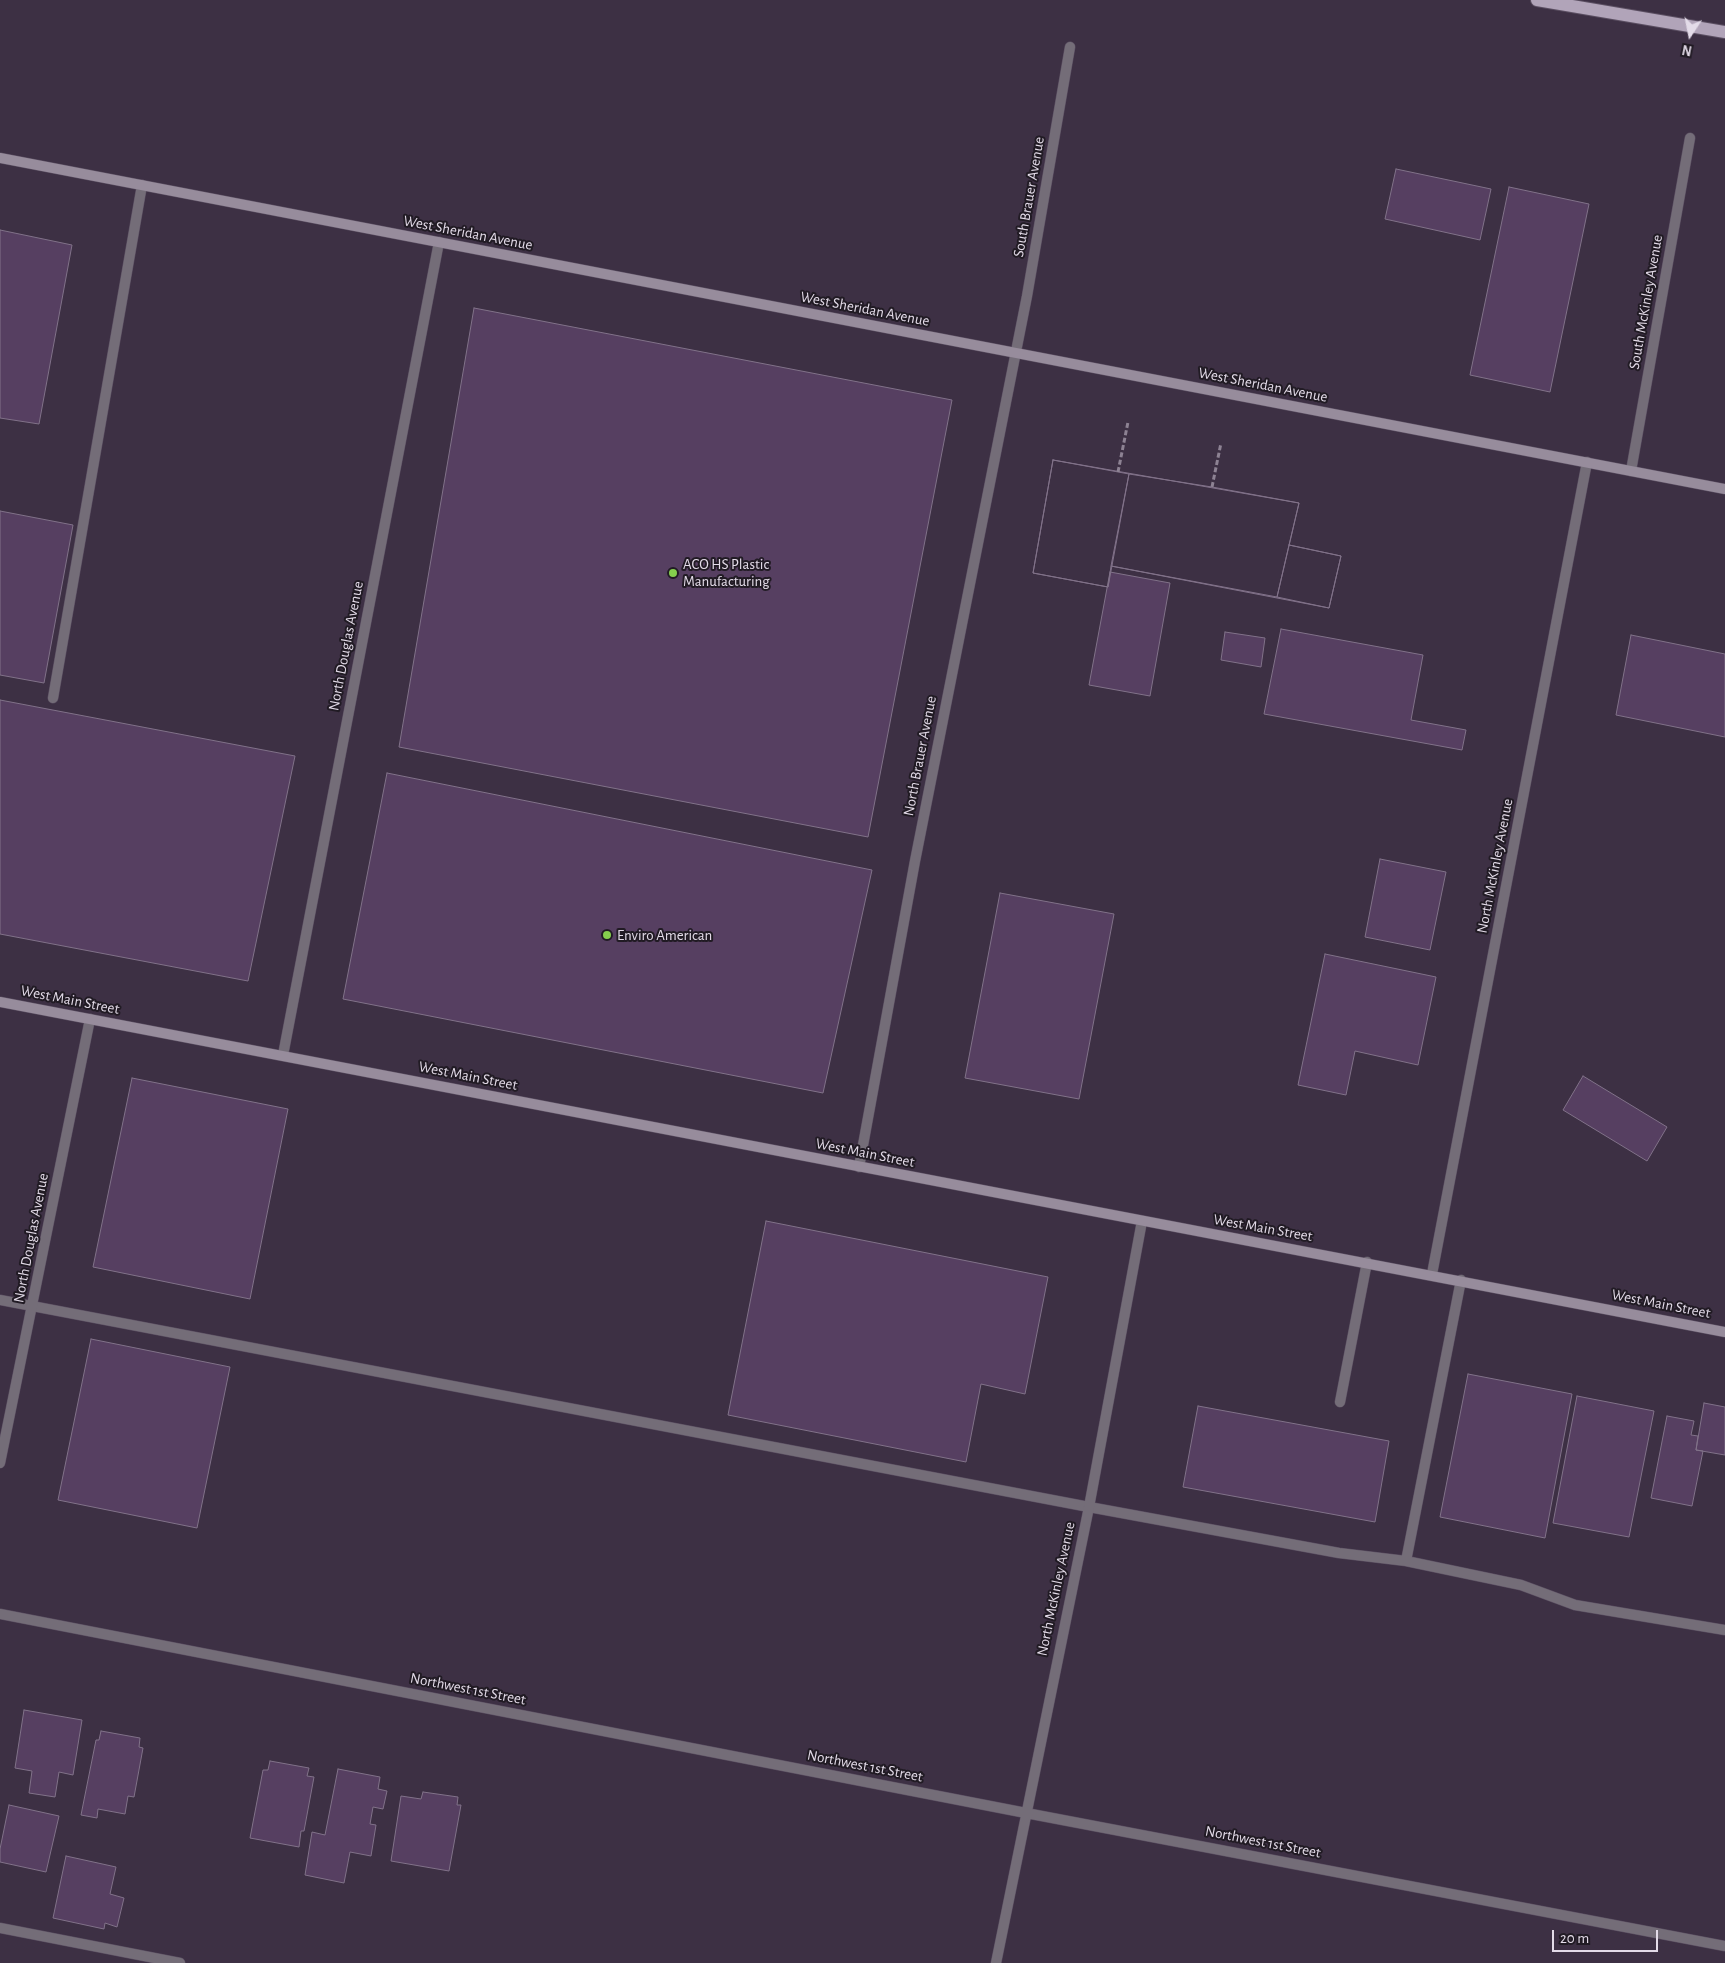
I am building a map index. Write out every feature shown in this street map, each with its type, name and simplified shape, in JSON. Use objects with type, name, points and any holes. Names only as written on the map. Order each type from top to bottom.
[{"type":"main road","points":[[1537,0],[1725,32]]},
{"type":"main road","name":"West Sheridan Avenue","points":[[0,158],[1016,352],[1725,490]]},
{"type":"main road","name":"West Main Street","points":[[0,1002],[1142,1221],[1432,1274],[1725,1332]]},
{"type":"street","name":"South Brauer Avenue","points":[[1016,352],[1070,47]]},
{"type":"street","name":"South McKinley Avenue","points":[[1631,471],[1690,138]]},
{"type":"street","points":[[53,698],[142,185]]},
{"type":"street","name":"North Douglas Avenue","points":[[283,1055],[439,242]]},
{"type":"street","name":"North Brauer Avenue","points":[[859,1167],[917,851],[1016,352]]},
{"type":"street","name":"North McKinley Avenue","points":[[1432,1274],[1587,462]]},
{"type":"street","name":"North Douglas Avenue","points":[[0,1464],[90,1019]]},
{"type":"street","name":"North McKinley Avenue","points":[[996,1963],[1089,1506],[1142,1221]]},
{"type":"street","points":[[1340,1402],[1367,1262]]},
{"type":"street","points":[[1406,1561],[1461,1280]]},
{"type":"street","points":[[0,1300],[1339,1553],[1406,1561],[1521,1585],[1575,1605],[1725,1630]]},
{"type":"street","name":"Northwest 1st Street","points":[[0,1614],[1026,1813],[1725,1946]]},
{"type":"street","points":[[0,1928],[180,1963]]},
{"type":"path","points":[[1118,472],[1128,422]]},
{"type":"path","points":[[1212,487],[1221,443]]},
{"type":"building","points":[[1396,169],[1491,189],[1480,240],[1385,219]]},
{"type":"building","points":[[1509,187],[1589,204],[1550,392],[1470,375]]},
{"type":"building","points":[[0,230],[72,245],[39,424],[0,418]]},
{"type":"building","name":"ACO HS Plastic Manufacturing","points":[[474,308],[952,400],[868,837],[399,747]]},
{"type":"building","points":[[1053,460],[1129,474],[1108,587],[1033,573]]},
{"type":"building","points":[[1053,460],[1299,503],[1289,545],[1341,556],[1329,608],[1111,566],[1108,587],[1033,573]]},
{"type":"building","points":[[1129,474],[1299,503],[1277,597],[1111,566]]},
{"type":"building","points":[[0,511],[73,525],[44,683],[0,675]]},
{"type":"building","points":[[1289,545],[1341,556],[1329,608],[1277,597]]},
{"type":"building","points":[[1110,572],[1170,583],[1150,696],[1089,685]]},
{"type":"building","points":[[1281,629],[1423,655],[1411,720],[1466,730],[1462,750],[1264,714]]},
{"type":"building","points":[[1225,632],[1265,638],[1261,667],[1221,660]]},
{"type":"building","points":[[1631,635],[1725,654],[1725,737],[1616,715]]},
{"type":"building","points":[[0,700],[295,756],[248,981],[0,934]]},
{"type":"building","name":"Enviro American","points":[[387,773],[872,870],[823,1093],[343,999]]},
{"type":"building","points":[[1380,859],[1446,872],[1430,950],[1365,937]]},
{"type":"building","points":[[1000,893],[1114,914],[1079,1099],[965,1078]]},
{"type":"building","points":[[1325,954],[1436,977],[1418,1065],[1355,1051],[1346,1095],[1298,1085]]},
{"type":"building","points":[[1583,1076],[1667,1127],[1647,1161],[1563,1110]]},
{"type":"building","points":[[132,1078],[288,1109],[250,1299],[93,1267]]},
{"type":"building","points":[[766,1221],[1048,1277],[1025,1394],[981,1384],[966,1462],[728,1415]]},
{"type":"building","points":[[91,1339],[230,1367],[197,1528],[58,1500]]},
{"type":"building","points":[[1468,1374],[1572,1394],[1545,1538],[1440,1517]]},
{"type":"building","points":[[1577,1396],[1654,1411],[1629,1537],[1553,1523]]},
{"type":"building","points":[[1704,1403],[1725,1407],[1725,1455],[1696,1450]]},
{"type":"building","points":[[1198,1406],[1389,1441],[1375,1522],[1183,1487]]},
{"type":"building","points":[[1667,1416],[1694,1421],[1691,1435],[1698,1436],[1696,1450],[1703,1451],[1692,1506],[1651,1498]]},
{"type":"building","points":[[24,1710],[82,1720],[73,1775],[59,1772],[55,1797],[29,1793],[32,1771],[15,1768]]},
{"type":"building","points":[[101,1731],[140,1738],[139,1747],[143,1748],[134,1797],[128,1796],[125,1814],[98,1809],[97,1818],[81,1815],[96,1740],[99,1740]]},
{"type":"building","points":[[270,1761],[309,1768],[307,1776],[314,1777],[304,1831],[301,1831],[299,1847],[250,1838],[263,1770],[268,1770]]},
{"type":"building","points":[[338,1769],[380,1777],[378,1789],[387,1791],[383,1809],[373,1807],[370,1824],[376,1825],[371,1856],[350,1852],[344,1883],[305,1875],[312,1832],[325,1835]]},
{"type":"building","points":[[423,1792],[458,1797],[457,1805],[461,1805],[449,1871],[391,1861],[401,1796],[421,1799]]},
{"type":"building","points":[[9,1805],[59,1816],[46,1872],[0,1862],[0,1849]]},
{"type":"building","points":[[66,1856],[116,1867],[110,1894],[124,1898],[117,1927],[105,1923],[104,1929],[53,1918]]},
{"type":"place","name":"ACO HS Plastic Manufacturing","points":[[673,573]]},
{"type":"place","name":"Enviro American","points":[[607,935]]}]
